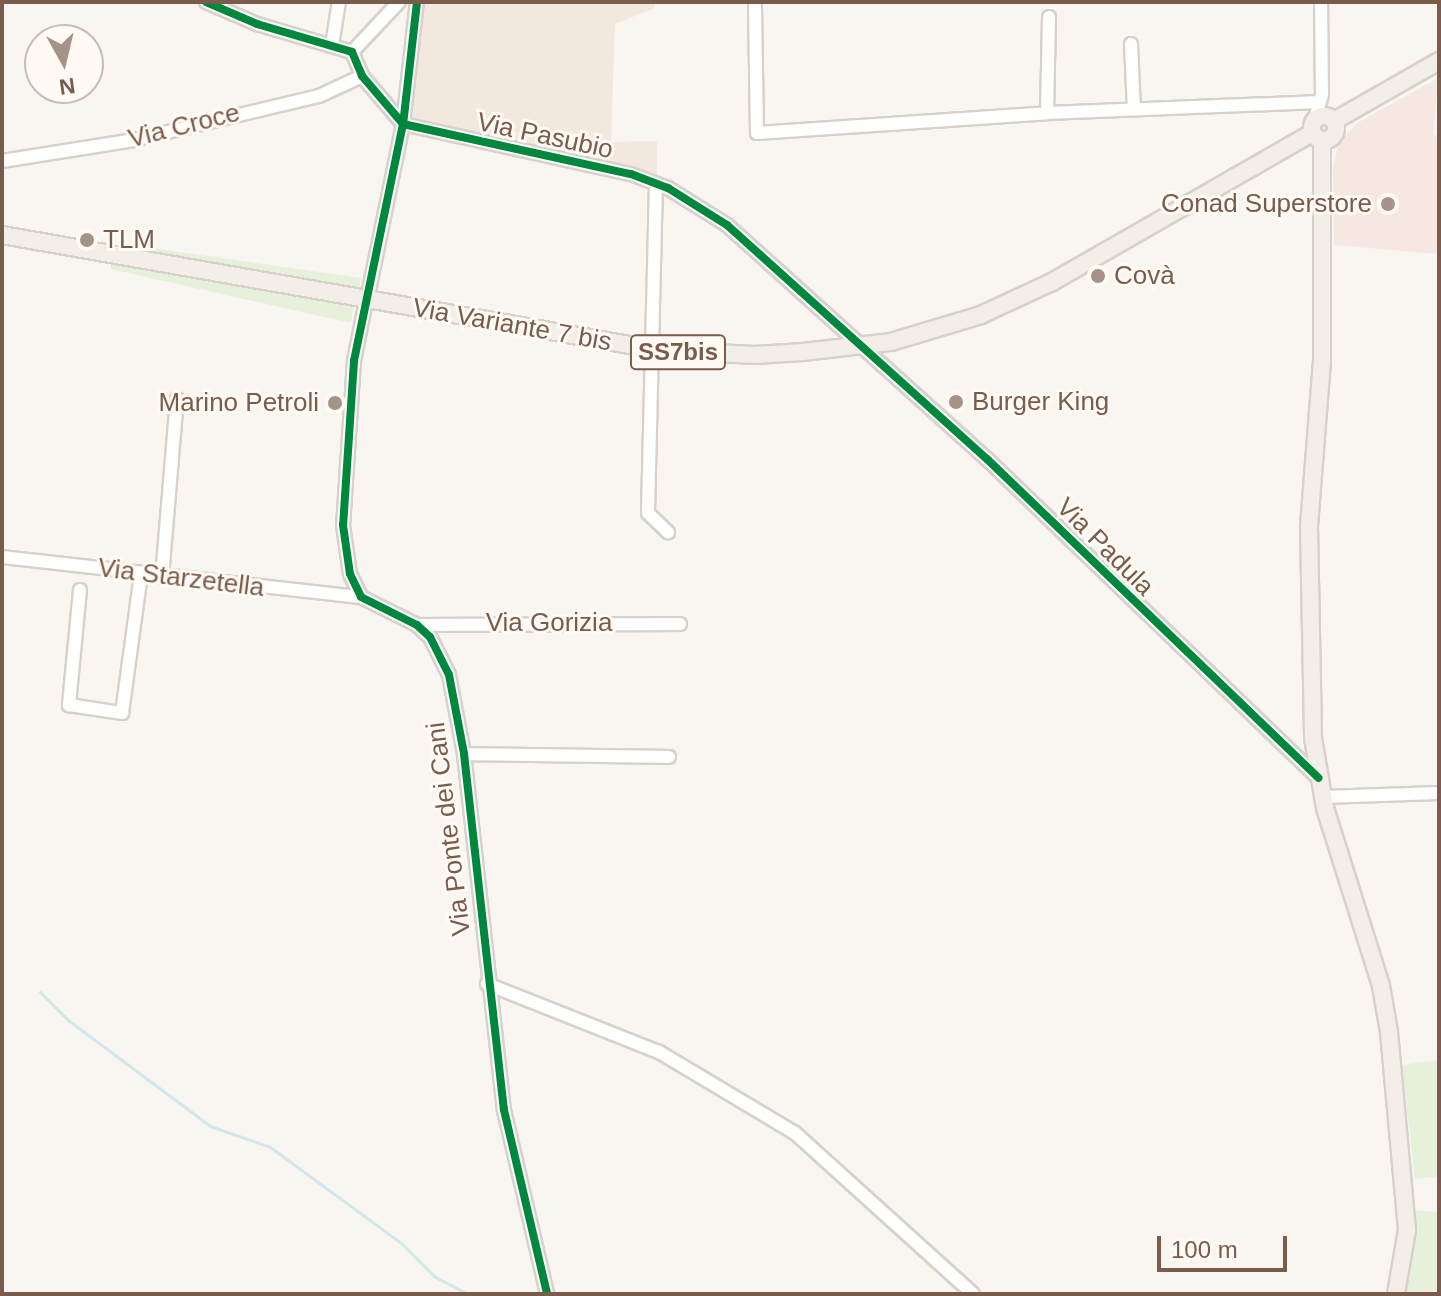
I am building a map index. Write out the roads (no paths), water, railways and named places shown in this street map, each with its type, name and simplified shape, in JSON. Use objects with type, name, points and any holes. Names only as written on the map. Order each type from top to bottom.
[{"type":"main road","name":"Via Variante 7 bis","points":[[2,235],[653,349],[755,355],[862,346],[939,328],[1017,299],[1439,61]]},
{"type":"main road","points":[[1323,127],[1322,361],[1309,527],[1318,778],[1360,926],[1381,986],[1405,1168],[1405,1258],[1396,1294]]},
{"type":"street","points":[[206,2],[257,24],[352,52],[362,76],[403,124]]},
{"type":"street","points":[[332,45],[339,2]]},
{"type":"street","points":[[352,52],[399,2]]},
{"type":"street","points":[[369,290],[403,124],[417,2]]},
{"type":"street","points":[[1321,2],[1323,127]]},
{"type":"street","points":[[755,6],[757,133],[1321,98]]},
{"type":"street","points":[[1047,113],[1049,17]]},
{"type":"street","points":[[1131,44],[1134,109]]},
{"type":"street","name":"Via Croce","points":[[2,161],[134,140],[319,96],[362,76]]},
{"type":"street","name":"Via Pasubio","points":[[403,124],[656,184],[727,225],[862,346]]},
{"type":"street","points":[[656,184],[648,513],[668,532]]},
{"type":"street","points":[[361,597],[350,574],[343,525],[354,361],[365,306]]},
{"type":"street","name":"Via Padula","points":[[862,346],[1318,778]]},
{"type":"street","points":[[162,577],[177,399]]},
{"type":"street","name":"Via Starzetella","points":[[2,557],[361,597]]},
{"type":"street","points":[[83,566],[69,705],[122,713],[141,574]]},
{"type":"street","name":"Via Ponte dei Cani","points":[[361,597],[417,625],[443,659],[464,754],[487,984],[504,1110],[547,1294]]},
{"type":"street","name":"Via Gorizia","points":[[417,625],[680,624]]},
{"type":"street","points":[[464,754],[669,757]]},
{"type":"street","points":[[1323,797],[1439,793]]},
{"type":"street","points":[[487,984],[659,1052],[795,1133],[973,1294]]},
{"type":"waterway","points":[[40,992],[68,1020],[210,1126],[270,1147],[400,1242],[435,1277],[469,1294]]},
{"type":"place","name":"Conad Superstore","points":[[1388,204]]},
{"type":"place","name":"TLM","points":[[87,240]]},
{"type":"place","name":"Covà","points":[[1098,276]]},
{"type":"place","name":"Burger King","points":[[956,402]]},
{"type":"place","name":"Marino Petroli","points":[[335,403]]}]
